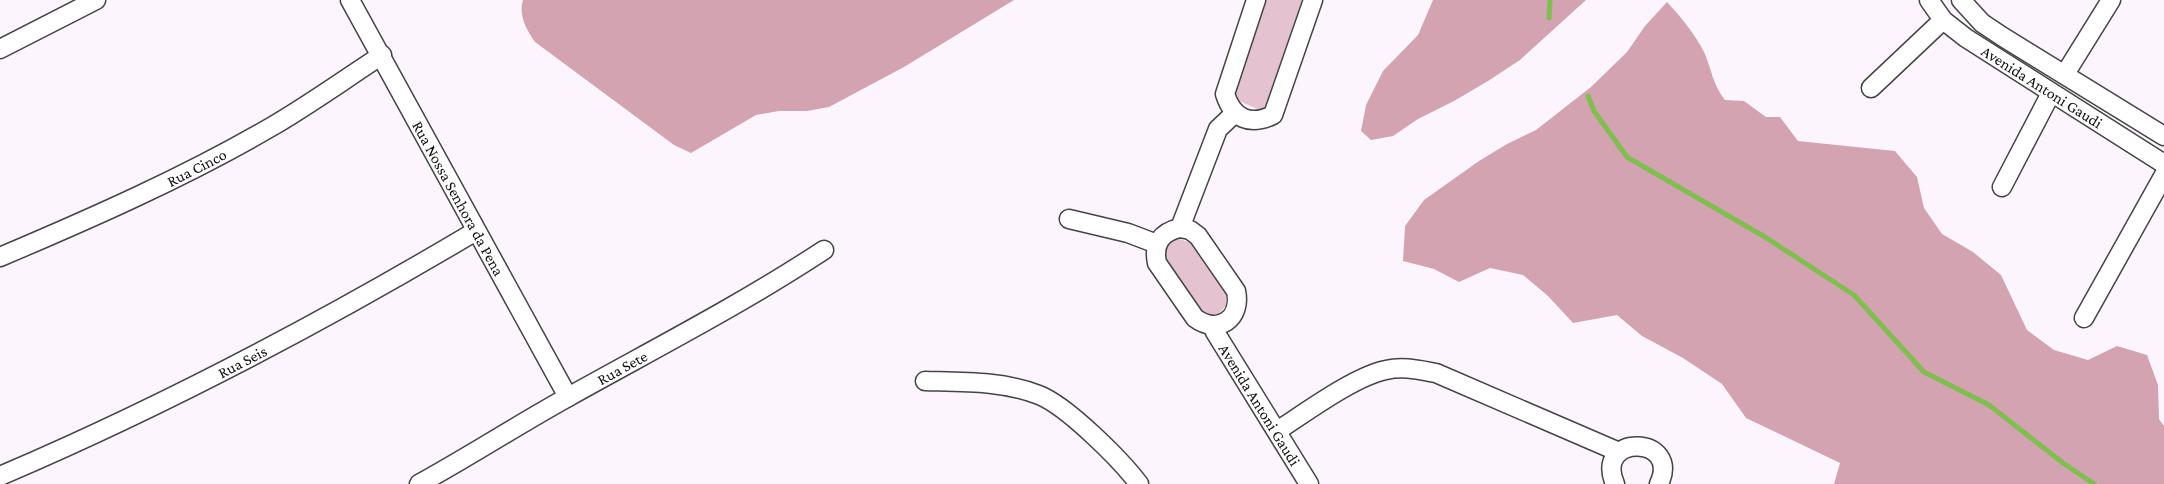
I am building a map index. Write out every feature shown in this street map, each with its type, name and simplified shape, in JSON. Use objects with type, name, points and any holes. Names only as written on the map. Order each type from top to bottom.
[{"type":"street","points":[[0,49],[96,0]]},
{"type":"street","name":"Rua Nossa Senhora da Pena","points":[[350,0],[568,397]]},
{"type":"street","points":[[1256,0],[1226,94],[1228,104],[1235,113],[1253,121],[1273,116],[1313,0]]},
{"type":"street","name":"Avenida Antoni Gaudi","points":[[1929,0],[1943,20],[1966,38],[2164,164]]},
{"type":"street","name":"Avenida Antoni Gaudi","points":[[1961,0],[1982,23],[2164,136]]},
{"type":"street","points":[[2065,74],[2111,0]]},
{"type":"street","points":[[1871,88],[1943,20]]},
{"type":"street","name":"Rua Cinco","points":[[0,257],[102,213],[251,138],[382,55]]},
{"type":"street","points":[[2002,187],[2051,93]]},
{"type":"street","points":[[1180,228],[1218,129],[1235,113]]},
{"type":"street","points":[[2084,318],[2164,175]]},
{"type":"street","points":[[1069,219],[1128,233],[1156,244]]},
{"type":"street","points":[[1180,228],[1190,230],[1198,236],[1236,291],[1238,301],[1236,310],[1222,324],[1212,326],[1195,318],[1157,263],[1156,244],[1170,230],[1180,228]]},
{"type":"street","name":"Rua Seis","points":[[0,476],[64,448],[237,363],[409,271],[476,231]]},
{"type":"street","name":"Rua Sete","points":[[419,484],[476,453],[568,397],[768,287],[824,250]]},
{"type":"street","name":"Avenida Antoni Gaudi","points":[[1212,326],[1309,484]]},
{"type":"street","points":[[1277,430],[1362,379],[1385,370],[1411,368],[1436,373],[1619,452]]},
{"type":"street","points":[[925,381],[964,382],[1013,388],[1041,396],[1064,411],[1102,443],[1139,484]]},
{"type":"street","points":[[1615,484],[1612,468],[1614,459],[1619,452],[1636,445],[1653,450],[1659,457],[1663,474],[1659,484]]},
{"type":"shaded area","points":[[523,0],[1014,0],[904,67],[829,107],[756,115],[691,153],[674,145],[535,42],[522,17]]},
{"type":"shaded area","points":[[1265,0],[1302,0],[1265,107],[1260,110],[1234,99],[1234,95]]},
{"type":"shaded area","points":[[1433,0],[1586,0],[1520,60],[1488,81],[1418,119],[1393,136],[1371,140],[1361,131],[1366,105],[1383,71],[1418,35]]},
{"type":"shaded area","points":[[1667,2],[1700,45],[1725,100],[1744,101],[1766,117],[1780,117],[1798,141],[1895,151],[1917,177],[1924,208],[1942,234],[1973,252],[2001,275],[2027,330],[2054,350],[2088,360],[2117,346],[2147,355],[2158,385],[2159,419],[2164,426],[2164,484],[1834,484],[1840,463],[1746,418],[1722,384],[1683,358],[1642,336],[1617,315],[1573,323],[1548,296],[1523,275],[1490,268],[1459,282],[1434,269],[1403,261],[1405,226],[1424,200],[1479,161],[1536,130],[1591,87],[1627,52],[1645,26]]},
{"type":"shaded area","points":[[1180,239],[1190,243],[1226,295],[1226,306],[1218,314],[1213,315],[1202,311],[1166,259],[1166,248],[1174,240]]},
{"type":"waterway","points":[[1549,18],[1550,0]]},
{"type":"waterway","points":[[1588,96],[1594,111],[1627,157],[1765,237],[1854,295],[1924,372],[1989,405],[2063,463],[2094,484]]}]
